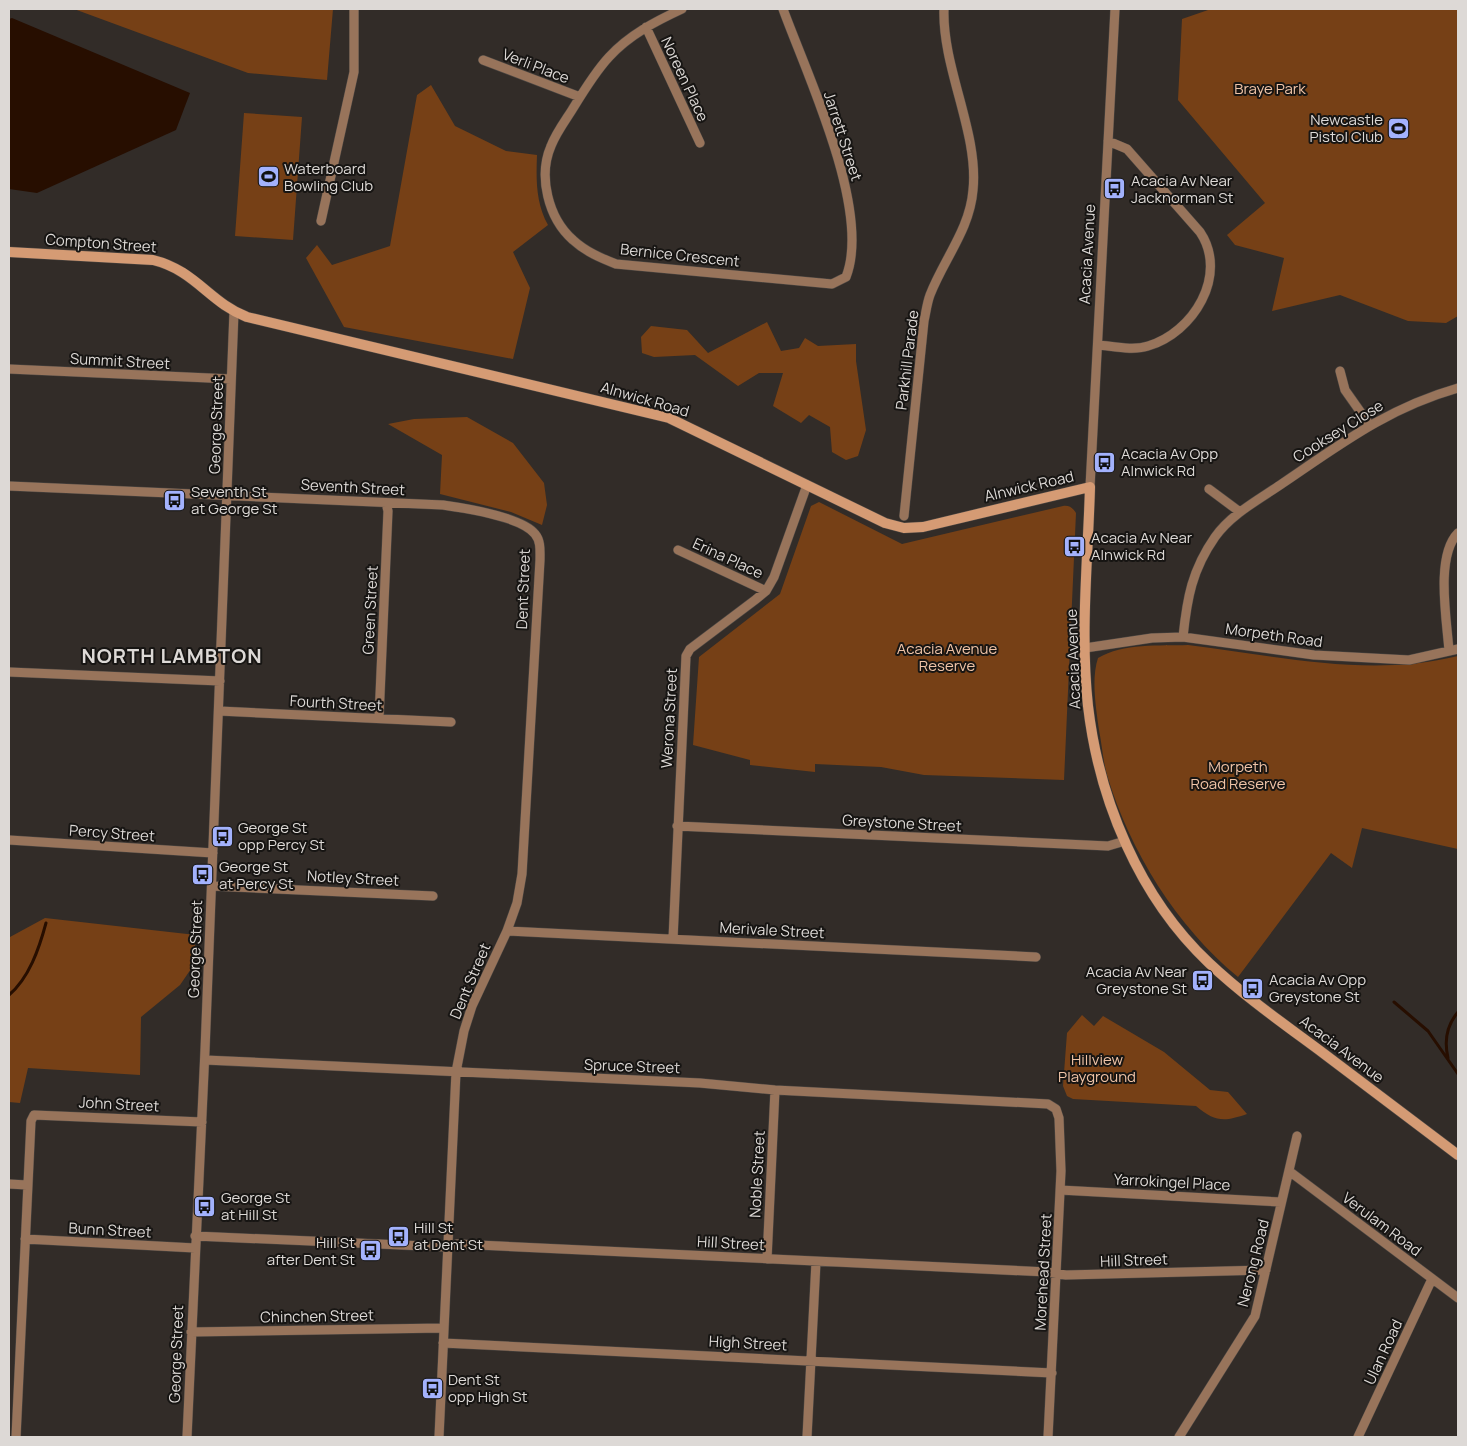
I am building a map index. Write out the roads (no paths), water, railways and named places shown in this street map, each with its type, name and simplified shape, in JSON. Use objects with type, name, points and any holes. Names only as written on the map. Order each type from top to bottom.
[{"type":"street","points":[[321,221],[354,72],[354,9]]},
{"type":"street","name":"Bernice Crescent","points":[[682,9],[646,27],[610,56],[580,97],[551,146],[544,172],[548,198],[556,217],[572,240],[593,255],[616,264],[832,284],[846,277]]},
{"type":"street","name":"Jarrett Street","points":[[783,9],[838,156],[849,199],[851,244],[846,277]]},
{"type":"street","name":"Parkhill Parade","points":[[904,516],[924,321],[929,297],[970,212],[974,188],[972,160],[950,60],[944,9]]},
{"type":"street","name":"Acacia Avenue","points":[[1115,9],[1090,487],[1085,648],[1088,705],[1095,751],[1107,795],[1125,841],[1158,901],[1178,928],[1208,962],[1245,995],[1458,1154]]},
{"type":"street","name":"Noreen Place","points":[[646,27],[700,143]]},
{"type":"street","name":"Verli Place","points":[[483,60],[580,97]]},
{"type":"street","points":[[1098,345],[1145,348],[1165,340],[1184,327],[1199,307],[1210,278],[1212,255],[1208,243],[1200,232],[1127,149],[1108,141]]},
{"type":"street","name":"Compton Street","points":[[9,252],[153,260],[181,269],[234,312]]},
{"type":"street","name":"George Street","points":[[187,1437],[212,886],[234,312]]},
{"type":"street","name":"Alnwick Road","points":[[234,312],[247,317],[669,418],[885,524],[904,528],[923,527],[1090,487]]},
{"type":"street","name":"Summit Street","points":[[9,369],[231,379]]},
{"type":"street","points":[[1340,371],[1345,390],[1369,424]]},
{"type":"street","name":"Cooksey Close","points":[[1183,636],[1188,594],[1199,563],[1216,536],[1240,512],[1369,424],[1407,405],[1458,388]]},
{"type":"street","name":"Werona Street","points":[[673,939],[686,656],[690,649],[766,591],[774,577],[808,485]]},
{"type":"street","name":"Seventh Street","points":[[9,486],[228,495],[468,509],[497,516],[529,529],[538,539]]},
{"type":"street","points":[[1209,488],[1240,512]]},
{"type":"street","name":"Green Street","points":[[379,718],[388,510],[386,503]]},
{"type":"street","points":[[1454,650],[1445,594],[1445,560],[1454,537],[1458,533]]},
{"type":"street","name":"Dent Street","points":[[439,1437],[456,1072],[464,1031],[472,1006],[507,931],[517,903],[525,843],[540,560],[538,539]]},
{"type":"street","name":"Erina Place","points":[[678,550],[766,591]]},
{"type":"street","name":"Morpeth Road","points":[[1085,648],[1152,638],[1183,636],[1314,655],[1409,660],[1454,650]]},
{"type":"street","points":[[9,672],[220,681]]},
{"type":"street","name":"Fourth Street","points":[[219,711],[451,722]]},
{"type":"street","name":"Greystone Street","points":[[677,826],[1108,846],[1125,841]]},
{"type":"street","name":"Percy Street","points":[[9,840],[213,853]]},
{"type":"street","name":"Notley Street","points":[[212,886],[433,896]]},
{"type":"street","name":"Merivale Street","points":[[507,931],[1036,957]]},
{"type":"street","name":"Spruce Street","points":[[204,1060],[700,1083],[775,1090],[1048,1104],[1056,1109]]},
{"type":"street","name":"Noble Street","points":[[767,1258],[775,1090]]},
{"type":"street","name":"Morehead Street","points":[[1048,1437],[1060,1190],[1059,1118],[1056,1109]]},
{"type":"street","name":"John Street","points":[[27,1185],[30,1121],[34,1115],[202,1122]]},
{"type":"street","name":"Nerong Road","points":[[1179,1437],[1255,1316],[1297,1136]]},
{"type":"street","name":"Verulam Road","points":[[1289,1171],[1458,1298]]},
{"type":"street","points":[[9,1184],[27,1185],[16,1437]]},
{"type":"street","name":"Yarrokingel Place","points":[[1060,1190],[1281,1202]]},
{"type":"street","name":"Hill Street","points":[[195,1236],[447,1247],[457,1244],[767,1258],[1066,1276],[1266,1270]]},
{"type":"street","name":"Bunn Street","points":[[25,1239],[195,1248]]},
{"type":"street","points":[[807,1437],[816,1262]]},
{"type":"street","name":"Ulan Road","points":[[1358,1437],[1432,1279]]},
{"type":"street","name":"Chinchen Street","points":[[191,1332],[443,1328]]},
{"type":"street","name":"High Street","points":[[443,1342],[1052,1373]]},
{"type":"waterway","points":[[9,995],[28,972],[46,923]]},
{"type":"waterway","points":[[1394,1002],[1428,1031],[1458,1074]]},
{"type":"waterway","points":[[1448,1058],[1447,1034],[1458,1012]]},
{"type":"place","name":"Newcastle Pistol Club","points":[[1399,128]]},
{"type":"place","name":"Waterboard Bowling Club","points":[[268,177]]},
{"type":"place","name":"Acacia Av Near Jacknorman St","points":[[1115,189]]},
{"type":"place","name":"Acacia Av Opp Alnwick Rd","points":[[1105,462]]},
{"type":"place","name":"Seventh St at George St","points":[[175,500]]},
{"type":"place","name":"Acacia Av Near Alnwick Rd","points":[[1075,546]]},
{"type":"place","name":"George St opp Percy St","points":[[222,836]]},
{"type":"place","name":"George St at Percy St","points":[[203,875]]},
{"type":"place","name":"Acacia Av Near Greystone St","points":[[1203,980]]},
{"type":"place","name":"Acacia Av Opp Greystone St","points":[[1253,988]]},
{"type":"place","name":"George St at Hill St","points":[[205,1206]]},
{"type":"place","name":"Hill St at Dent St","points":[[398,1236]]},
{"type":"place","name":"Hill St after Dent St","points":[[371,1251]]},
{"type":"place","name":"Dent St opp High St","points":[[432,1388]]},
{"type":"district","name":"NORTH LAMBTON","points":[[172,655]]},
{"type":"park label","name":"Braye Park","points":[[1270,88]]},
{"type":"park label","name":"Acacia Avenue Reserve","points":[[947,656]]},
{"type":"park label","name":"Morpeth Road Reserve","points":[[1238,774]]},
{"type":"park label","name":"Hillview Playground","points":[[1097,1068]]}]
